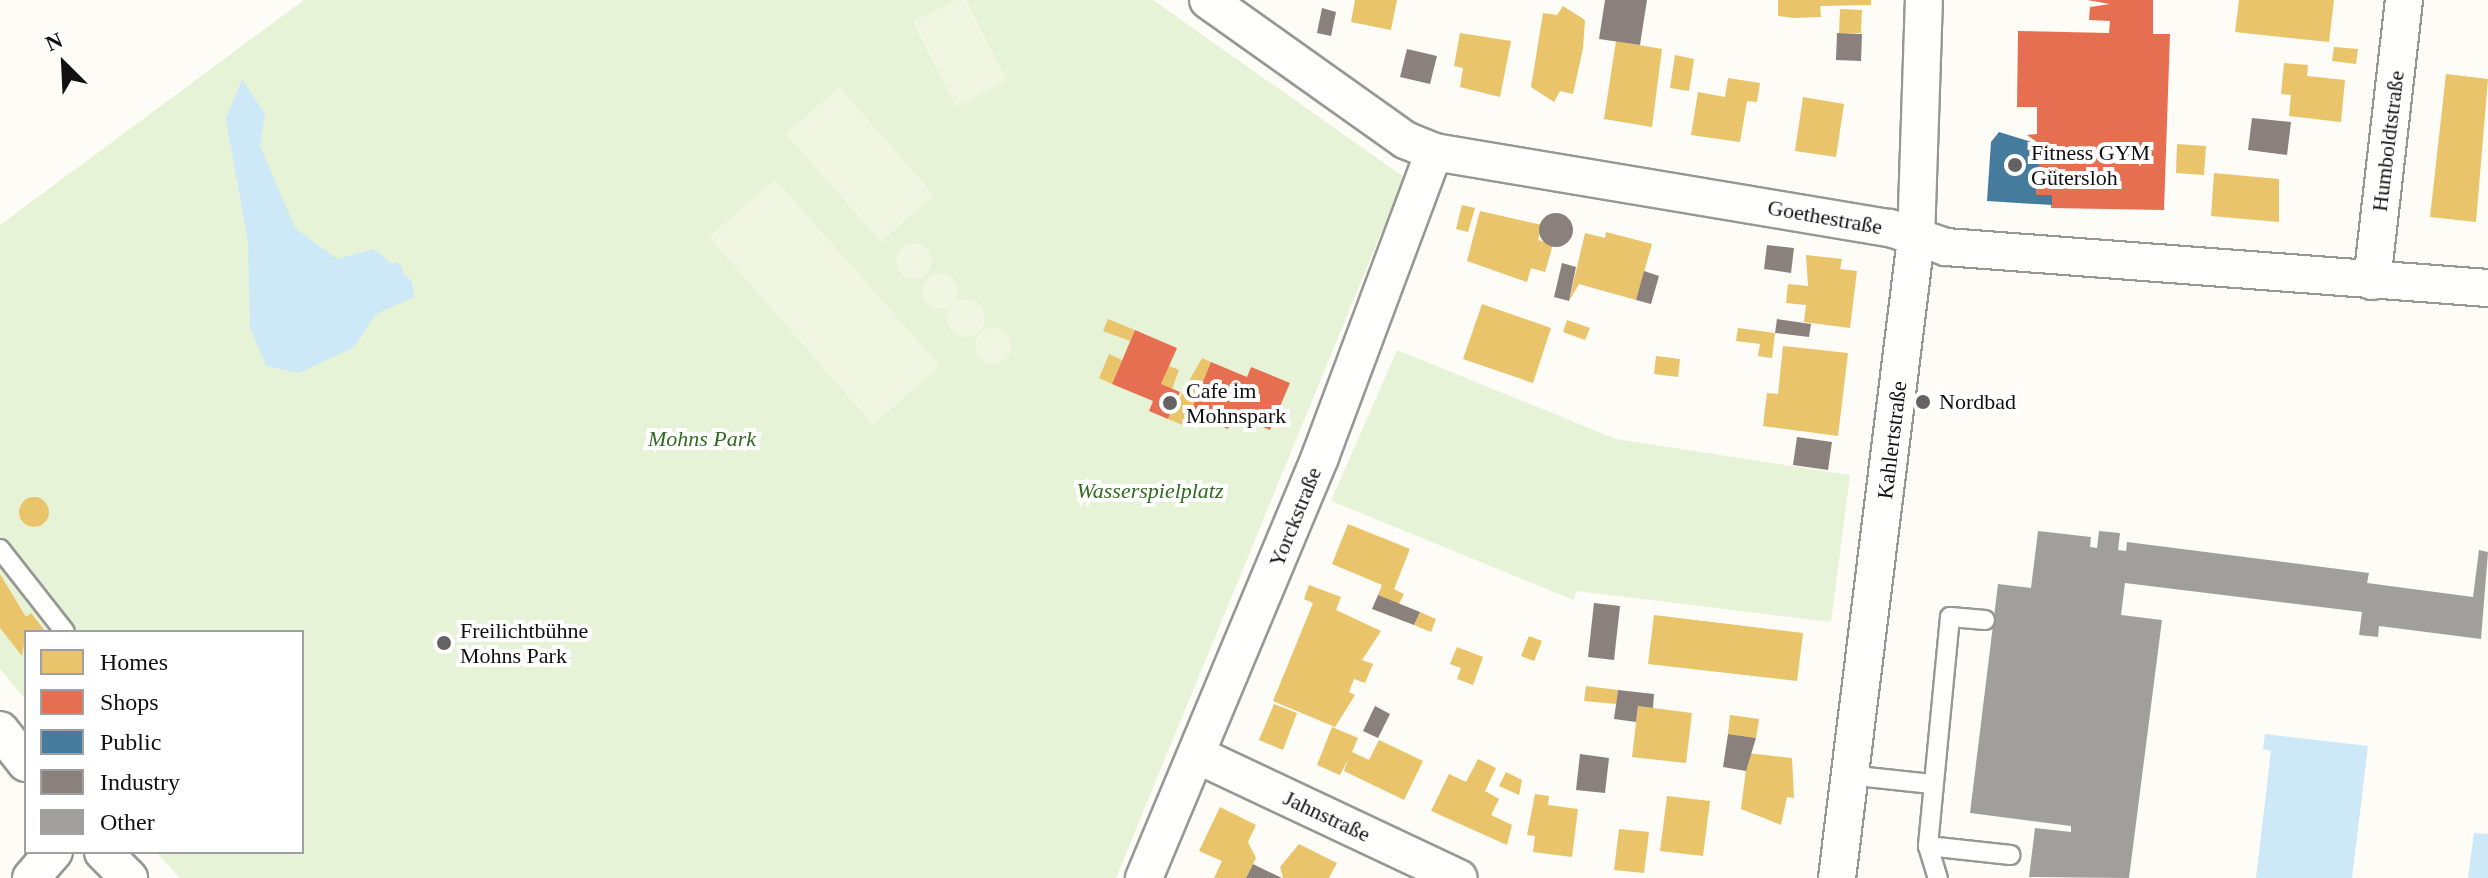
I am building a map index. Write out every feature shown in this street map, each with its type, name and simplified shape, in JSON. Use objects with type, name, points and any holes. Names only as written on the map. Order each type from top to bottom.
[{"type":"street","name":"Goethestraße","points":[[1208,0],[1405,140],[1434,152],[1890,228],[1946,247],[2488,288]]},
{"type":"street","name":"Kahlertstraße","points":[[1837,878],[1916,239],[1924,0]]},
{"type":"street","name":"Humboldtstraße","points":[[2372,281],[2404,0]]},
{"type":"street","name":"Yorckstraße","points":[[1144,878],[1197,755],[1434,152]]},
{"type":"street","points":[[0,730],[24,760]]},
{"type":"street","name":"Jahnstraße","points":[[1197,755],[1458,878]]},
{"type":"street","points":[[31,878],[52,854]]},
{"type":"street","points":[[105,854],[129,878]]},
{"type":"lane","points":[[0,549],[63,630]]},
{"type":"lane","points":[[1938,878],[1928,846],[1950,617],[1985,620]]},
{"type":"lane","points":[[1848,775],[1932,784]]},
{"type":"lane","points":[[1928,846],[2011,855]]},
{"type":"green space","name":"Mohns Park","points":[[304,0],[1153,0],[1404,177],[1116,878],[180,878],[158,854],[304,854],[304,630],[24,630],[24,698],[0,669],[0,225]]},
{"type":"green space","points":[[957,0],[966,0],[1007,81],[956,107],[913,22]]},
{"type":"green space","points":[[839,87],[934,195],[881,242],[786,134]]},
{"type":"green space","points":[[775,179],[940,366],[873,425],[709,237]]},
{"type":"green space","points":[[914,243],[927,248],[932,261],[927,274],[914,279],[901,274],[896,261],[901,248]]},
{"type":"green space","points":[[940,273],[953,278],[958,291],[953,304],[940,309],[927,304],[922,291],[927,278]]},
{"type":"green space","points":[[966,299],[979,305],[985,318],[979,331],[966,337],[953,331],[947,318],[953,305]]},
{"type":"green space","points":[[993,328],[1006,333],[1011,346],[1006,359],[993,364],[980,359],[975,346],[980,333]]},
{"type":"green space","points":[[1397,350],[1616,439],[1850,475],[1831,622],[1576,591],[1574,600],[1331,501]]},
{"type":"water","points":[[242,79],[265,114],[260,146],[295,228],[337,259],[374,249],[412,281],[414,297],[376,314],[354,347],[299,373],[266,366],[250,328],[248,242],[226,119]]},
{"type":"water","points":[[2265,734],[2368,746],[2352,878],[2256,878],[2271,751],[2263,749]]},
{"type":"water","points":[[2474,833],[2488,834],[2488,878],[2468,878]]},
{"type":"building: Homes","points":[[1355,0],[1397,0],[1391,30],[1351,22]]},
{"type":"building: Homes","points":[[1778,0],[1871,0],[1871,5],[1820,6],[1821,17],[1794,18],[1778,16]]},
{"type":"building: Homes","points":[[2239,0],[2334,0],[2329,42],[2235,32]]},
{"type":"building: Homes","points":[[1563,6],[1585,20],[1583,48],[1573,94],[1560,91],[1554,102],[1531,87],[1543,13],[1557,15]]},
{"type":"building: Homes","points":[[1840,9],[1862,10],[1861,33],[1839,33]]},
{"type":"building: Homes","points":[[1460,33],[1511,41],[1500,97],[1460,87],[1463,68],[1454,66]]},
{"type":"building: Homes","points":[[1616,41],[1662,49],[1652,127],[1604,119]]},
{"type":"building: Homes","points":[[2334,47],[2358,49],[2356,64],[2332,61]]},
{"type":"building: Homes","points":[[1675,55],[1694,59],[1689,91],[1670,88]]},
{"type":"building: Homes","points":[[2284,63],[2308,65],[2307,76],[2345,80],[2341,122],[2289,116],[2291,95],[2281,94]]},
{"type":"building: Homes","points":[[2446,74],[2488,79],[2476,222],[2430,217]]},
{"type":"building: Homes","points":[[1728,78],[1760,83],[1757,102],[1747,101],[1740,142],[1691,135],[1698,92],[1725,97]]},
{"type":"building: Homes","points":[[1803,97],[1844,104],[1836,157],[1795,151]]},
{"type":"building: Homes","points":[[2177,144],[2206,146],[2204,175],[2176,173]]},
{"type":"building: Homes","points":[[2214,173],[2279,179],[2279,222],[2211,216]]},
{"type":"building: Homes","points":[[1462,205],[1475,208],[1468,232],[1456,229]]},
{"type":"building: Homes","points":[[1480,211],[1542,225],[1538,240],[1553,244],[1545,272],[1531,268],[1527,282],[1467,261]]},
{"type":"building: Homes","points":[[1606,232],[1652,244],[1636,300],[1579,284],[1569,301],[1585,233],[1605,238]]},
{"type":"building: Homes","points":[[1806,255],[1842,259],[1840,269],[1857,271],[1850,328],[1804,322],[1806,305],[1786,303],[1788,284],[1808,286]]},
{"type":"building: Homes","points":[[1482,304],[1551,328],[1533,383],[1463,359]]},
{"type":"building: Homes","points":[[1108,319],[1135,330],[1130,341],[1103,331]]},
{"type":"building: Homes","points":[[1567,320],[1590,328],[1585,340],[1563,332]]},
{"type":"building: Homes","points":[[1738,328],[1775,333],[1772,358],[1758,356],[1760,344],[1736,341]]},
{"type":"building: Homes","points":[[1783,346],[1848,353],[1838,436],[1763,426],[1767,393],[1778,394]]},
{"type":"building: Homes","points":[[1109,354],[1122,360],[1112,384],[1099,378]]},
{"type":"building: Homes","points":[[1656,356],[1680,359],[1678,377],[1654,374]]},
{"type":"building: Homes","points":[[1202,358],[1211,362],[1185,426],[1168,419]]},
{"type":"building: Homes","points":[[1169,366],[1179,370],[1172,389],[1161,384]]},
{"type":"building: Homes","points":[[34,497],[45,501],[49,512],[45,523],[34,527],[23,523],[19,512],[23,501]]},
{"type":"building: Homes","points":[[1348,524],[1410,549],[1394,589],[1404,594],[1399,604],[1378,595],[1382,585],[1332,564]]},
{"type":"building: Homes","points":[[0,574],[26,617],[31,613],[44,630],[24,630],[22,656],[0,628]]},
{"type":"building: Homes","points":[[1309,585],[1341,597],[1336,610],[1381,631],[1362,660],[1373,664],[1365,683],[1354,679],[1349,692],[1355,695],[1335,727],[1273,701],[1313,603],[1304,599]]},
{"type":"building: Homes","points":[[1420,612],[1436,619],[1431,632],[1414,625]]},
{"type":"building: Homes","points":[[1654,615],[1803,633],[1797,681],[1648,664]]},
{"type":"building: Homes","points":[[1529,636],[1542,641],[1534,661],[1521,656]]},
{"type":"building: Homes","points":[[1457,647],[1483,657],[1473,685],[1457,679],[1461,668],[1450,664]]},
{"type":"building: Homes","points":[[1586,686],[1618,690],[1616,704],[1584,701]]},
{"type":"building: Homes","points":[[1274,704],[1297,713],[1283,750],[1259,740]]},
{"type":"building: Homes","points":[[1638,706],[1692,713],[1686,763],[1632,757]]},
{"type":"building: Homes","points":[[1730,715],[1759,719],[1756,738],[1728,734]]},
{"type":"building: Homes","points":[[1332,727],[1358,738],[1352,752],[1369,760],[1379,740],[1423,761],[1404,800],[1344,771],[1348,759],[1340,775],[1317,765]]},
{"type":"building: Homes","points":[[1748,753],[1792,758],[1794,798],[1787,797],[1781,825],[1741,809]]},
{"type":"building: Homes","points":[[1478,759],[1496,768],[1485,791],[1499,799],[1491,815],[1512,825],[1507,845],[1431,811],[1449,774],[1466,782]]},
{"type":"building: Homes","points":[[1506,772],[1522,780],[1519,795],[1499,786]]},
{"type":"building: Homes","points":[[1535,794],[1549,796],[1548,805],[1578,809],[1572,857],[1533,852],[1535,836],[1527,835]]},
{"type":"building: Homes","points":[[1667,796],[1710,801],[1703,856],[1660,851]]},
{"type":"building: Homes","points":[[1220,807],[1256,825],[1248,842],[1256,858],[1246,878],[1214,878],[1222,861],[1199,851]]},
{"type":"building: Homes","points":[[1619,829],[1649,832],[1644,873],[1614,870]]},
{"type":"building: Homes","points":[[1299,844],[1337,863],[1329,878],[1283,878],[1280,867]]},
{"type":"building: Shops","points":[[2087,0],[2153,0],[2153,34],[2170,34],[2164,210],[2051,208],[2052,195],[2036,195],[2041,145],[2027,135],[2037,134],[2037,107],[2017,107],[2018,31],[2109,33],[2110,21],[2089,20],[2090,7],[2110,4]]},
{"type":"building: Shops","points":[[1135,330],[1177,348],[1161,384],[1180,392],[1168,419],[1149,411],[1153,401],[1112,384]]},
{"type":"building: Shops","points":[[1211,362],[1247,377],[1251,367],[1290,383],[1270,430],[1234,415],[1228,429],[1190,413]]},
{"type":"building: Public","name":"Fitness GYM Gütersloh","points":[[1999,132],[2041,145],[2036,195],[2052,195],[2052,205],[1987,201],[1991,142]]},
{"type":"building: Industry","points":[[1605,0],[1647,0],[1640,45],[1599,39]]},
{"type":"building: Industry","points":[[1322,8],[1336,12],[1331,36],[1317,33]]},
{"type":"building: Industry","points":[[1837,33],[1862,34],[1861,61],[1836,60]]},
{"type":"building: Industry","points":[[1407,49],[1437,56],[1430,84],[1400,77]]},
{"type":"building: Industry","points":[[2252,118],[2291,122],[2287,155],[2248,150]]},
{"type":"building: Industry","points":[[1556,213],[1568,218],[1573,230],[1568,242],[1556,247],[1544,242],[1539,230],[1544,218]]},
{"type":"building: Industry","points":[[1767,245],[1794,248],[1791,273],[1764,269]]},
{"type":"building: Industry","points":[[1562,263],[1576,267],[1569,301],[1554,297]]},
{"type":"building: Industry","points":[[1644,271],[1659,276],[1651,304],[1636,300]]},
{"type":"building: Industry","points":[[1777,319],[1811,324],[1809,337],[1775,333]]},
{"type":"building: Industry","points":[[1797,437],[1832,442],[1828,470],[1793,465]]},
{"type":"building: Industry","points":[[1378,595],[1420,612],[1414,625],[1372,609]]},
{"type":"building: Industry","points":[[1594,603],[1620,606],[1614,660],[1588,657]]},
{"type":"building: Industry","points":[[1618,690],[1654,694],[1653,708],[1638,706],[1636,722],[1614,719]]},
{"type":"building: Industry","points":[[1375,706],[1390,714],[1378,738],[1363,731]]},
{"type":"building: Industry","points":[[1728,734],[1756,738],[1746,771],[1723,767]]},
{"type":"building: Industry","points":[[1580,754],[1609,758],[1605,793],[1576,790]]},
{"type":"building: Industry","points":[[1253,864],[1265,870],[1282,878],[1246,878]]},
{"type":"building: Other","points":[[2038,531],[2091,537],[2090,547],[2097,548],[2099,531],[2120,533],[2118,550],[2126,551],[2127,542],[2369,573],[2367,583],[2473,597],[2479,550],[2488,552],[2481,639],[2379,626],[2378,637],[2359,635],[2362,612],[2125,583],[2121,615],[2162,620],[2129,878],[2029,877],[2035,828],[2071,832],[2071,826],[1970,813],[1998,584],[2031,588]]},
{"type":"waterway","points":[[396,266],[398,272]]},
{"type":"place","name":"Fitness GYM Gütersloh","points":[[2015,165]]},
{"type":"place","name":"Nordbad","points":[[1923,402]]},
{"type":"place","name":"Cafe im Mohnspark","points":[[1170,403]]},
{"type":"place","name":"Freilichtbühne Mohns Park","points":[[444,643]]},
{"type":"park label","name":"Wasserspielplatz","points":[[1150,491]]}]
